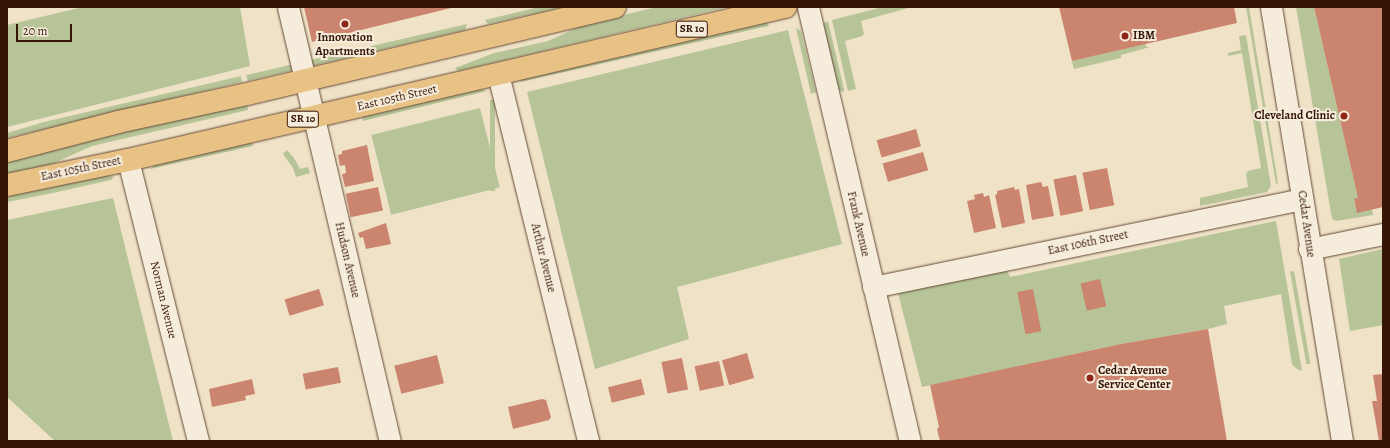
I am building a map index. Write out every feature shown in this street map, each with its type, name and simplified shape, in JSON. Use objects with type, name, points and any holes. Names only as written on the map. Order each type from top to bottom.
[{"type":"main road","points":[[7,151],[118,122],[305,80],[615,7]]},
{"type":"main road","name":"East 105th Street","points":[[7,185],[128,160],[785,7]]},
{"type":"street","name":"Hudson Avenue","points":[[288,7],[390,441]]},
{"type":"street","name":"Frank Avenue","points":[[808,7],[910,441]]},
{"type":"street","name":"Cedar Avenue","points":[[1271,7],[1309,249],[1342,441]]},
{"type":"street","name":"Arthur Avenue","points":[[498,74],[588,441]]},
{"type":"street","name":"Norman Avenue","points":[[128,160],[198,441]]},
{"type":"street","name":"East 106th Street","points":[[873,287],[1302,199]]},
{"type":"street","points":[[1309,249],[1383,234]]},
{"type":"green space","points":[[83,7],[240,7],[250,66],[7,127],[7,25]]},
{"type":"green space","points":[[539,7],[563,7],[488,24],[485,20]]},
{"type":"green space","points":[[657,7],[728,7],[458,71],[455,68],[494,53],[548,41],[585,24]]},
{"type":"green space","points":[[883,7],[912,7],[861,21],[864,34],[845,41],[856,89],[848,91],[832,20]]},
{"type":"green space","points":[[1246,7],[1249,7],[1278,183],[1276,184]]},
{"type":"green space","points":[[1296,7],[1314,7],[1358,198],[1354,200],[1357,212],[1372,209],[1373,215],[1336,221],[1332,219]]},
{"type":"green space","points":[[766,20],[769,26],[520,82],[524,78]]},
{"type":"green space","points":[[828,21],[844,92],[838,90],[823,27],[824,23]]},
{"type":"green space","points":[[467,24],[465,30],[248,81],[246,75]]},
{"type":"green space","points":[[796,28],[801,31],[816,92],[811,94]]},
{"type":"green space","points":[[788,30],[842,244],[677,287],[689,339],[595,369],[527,92]]},
{"type":"green space","points":[[1246,35],[1271,186],[1267,192],[1200,206],[1200,198],[1248,187],[1246,174],[1248,171],[1261,168],[1242,53],[1228,56],[1228,53],[1241,50],[1239,36]]},
{"type":"green space","points":[[1145,44],[1147,47],[1150,47],[1121,55],[1121,58],[1074,69],[1072,61]]},
{"type":"green space","points":[[241,76],[242,82],[7,138],[7,133],[44,122]]},
{"type":"green space","points":[[478,88],[487,91],[363,121],[362,114]]},
{"type":"green space","points":[[490,100],[495,100],[495,191],[490,191]]},
{"type":"green space","points":[[247,103],[248,110],[92,146],[50,165],[7,174],[7,160],[43,150]]},
{"type":"green space","points":[[480,108],[500,188],[391,215],[371,135]]},
{"type":"green space","points":[[252,140],[253,146],[150,169],[157,163]]},
{"type":"green space","points":[[287,150],[294,158],[300,169],[308,167],[310,173],[296,177],[293,168],[283,154]]},
{"type":"green space","points":[[106,175],[114,177],[111,180],[7,202],[7,196]]},
{"type":"green space","points":[[113,198],[173,441],[55,441],[7,397],[7,220]]},
{"type":"green space","points":[[1276,221],[1302,371],[1297,369],[1292,364],[1281,294],[1224,306],[1227,324],[1208,329],[1121,344],[922,387],[898,293],[1006,269],[1010,277]]},
{"type":"green space","points":[[1383,249],[1383,325],[1350,331],[1339,259]]},
{"type":"green space","points":[[1294,271],[1310,364],[1306,364],[1290,272]]},
{"type":"building","name":"Innovation Apartments","points":[[304,7],[451,7],[451,8],[312,42]]},
{"type":"building","name":"IBM","points":[[1059,7],[1234,7],[1237,23],[1072,61]]},
{"type":"building","points":[[1314,7],[1383,7],[1383,207],[1357,213],[1354,199],[1358,198]]},
{"type":"building","points":[[916,129],[921,146],[882,158],[877,140]]},
{"type":"building","points":[[367,145],[374,181],[345,187],[342,174],[346,173],[345,165],[340,166],[338,155],[342,154],[342,151]]},
{"type":"building","points":[[923,152],[928,170],[888,182],[883,164]]},
{"type":"building","points":[[1107,168],[1114,205],[1090,210],[1082,173]]},
{"type":"building","points":[[1076,175],[1083,211],[1060,216],[1053,179]]},
{"type":"building","points":[[1041,182],[1043,187],[1048,186],[1054,216],[1032,220],[1026,185]]},
{"type":"building","points":[[378,187],[383,210],[351,217],[346,194]]},
{"type":"building","points":[[1014,187],[1015,190],[1019,189],[1025,223],[1002,228],[995,195],[997,194],[997,191]]},
{"type":"building","points":[[983,193],[984,197],[989,195],[996,228],[974,233],[967,201],[975,199],[974,195]]},
{"type":"building","points":[[386,223],[391,244],[366,249],[363,237],[360,238],[358,233]]},
{"type":"building","points":[[1100,279],[1106,306],[1087,311],[1081,283]]},
{"type":"building","points":[[319,289],[324,305],[290,316],[285,300]]},
{"type":"building","points":[[1033,289],[1041,331],[1025,334],[1017,292]]},
{"type":"building","name":"Cedar Avenue Service Center","points":[[1208,329],[1227,441],[940,441],[937,429],[939,427],[930,385],[1121,344]]},
{"type":"building","points":[[747,353],[754,378],[729,385],[722,360]]},
{"type":"building","points":[[437,355],[444,383],[401,394],[394,366]]},
{"type":"building","points":[[682,358],[688,389],[667,393],[661,362]]},
{"type":"building","points":[[719,361],[724,385],[700,391],[695,366]]},
{"type":"building","points":[[338,367],[341,383],[306,390],[303,374]]},
{"type":"building","points":[[1383,374],[1383,441],[1379,441],[1372,401],[1377,401],[1373,375]]},
{"type":"building","points":[[252,379],[255,394],[245,396],[246,400],[212,407],[209,389]]},
{"type":"building","points":[[641,379],[645,395],[612,403],[608,387]]},
{"type":"building","points":[[542,399],[546,400],[551,417],[549,420],[513,429],[508,407]]},
{"type":"place","name":"Innovation Apartments","points":[[345,24]]},
{"type":"place","name":"IBM","points":[[1125,36]]},
{"type":"place","name":"Cleveland Clinic","points":[[1344,116]]},
{"type":"place","name":"Cedar Avenue Service Center","points":[[1090,378]]}]
